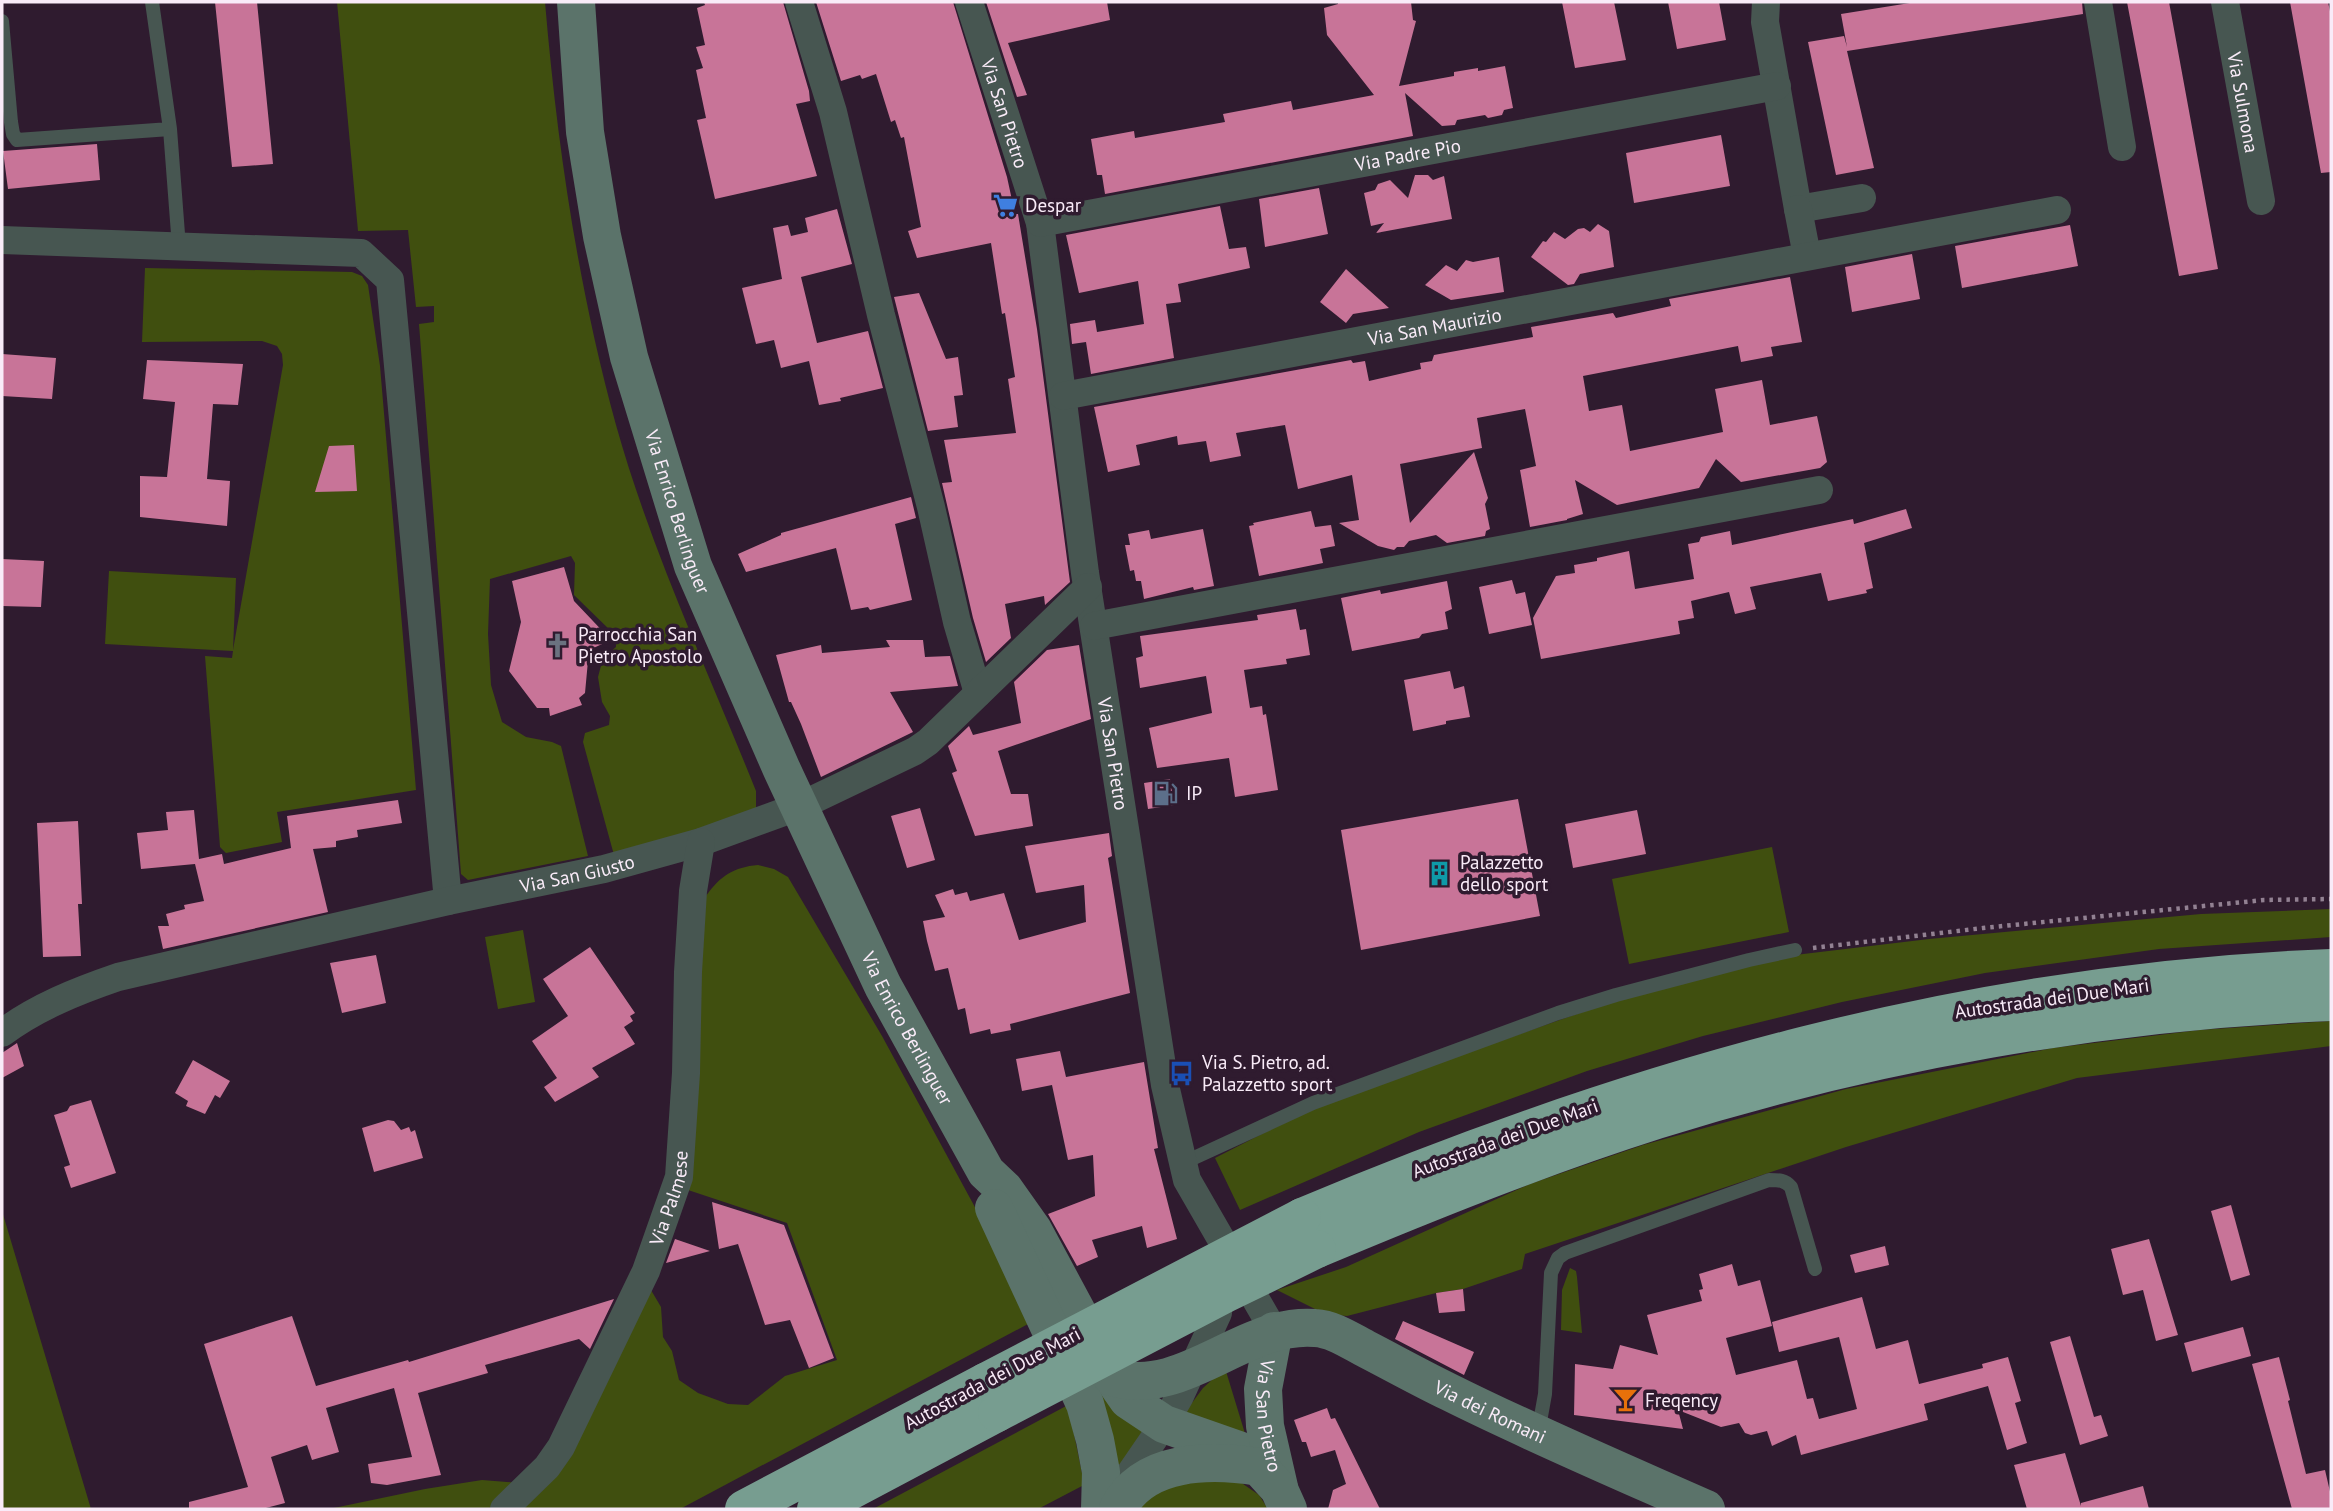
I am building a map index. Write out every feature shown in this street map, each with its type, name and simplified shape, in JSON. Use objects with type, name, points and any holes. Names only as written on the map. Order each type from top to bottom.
[{"type":"highway","name":"Autostrada dei Due Mari","points":[[816,1509],[991,1397],[1302,1217],[1394,1178],[1520,1131],[1648,1088],[1774,1052],[1916,1018],[2051,995],[2179,979],[2331,968]]},
{"type":"highway","name":"Autostrada dei Due Mari","points":[[744,1509],[1227,1293],[1317,1249],[1531,1163],[1658,1120],[1784,1084],[1951,1047],[2058,1029],[2182,1013],[2331,1002]]},
{"type":"main road","name":"Via Enrico Berlinguer","points":[[576,2],[584,132],[601,236],[629,357],[693,566],[883,986],[986,1172],[1004,1189],[1033,1230],[1112,1377],[1128,1400],[1164,1424],[1244,1452],[1276,1488]]},
{"type":"main road","name":"Via Enrico Berlinguer","points":[[986,1172],[991,1200],[1085,1404],[1101,1472],[1114,1505]]},
{"type":"main road","name":"Via dei Romani","points":[[1112,1377],[1139,1382],[1165,1377],[1273,1331],[1305,1328],[1327,1330],[1537,1435],[1706,1509]]},
{"type":"main road","name":"Via San Pietro","points":[[1273,1331],[1263,1389],[1265,1426],[1276,1488]]},
{"type":"main road","points":[[1114,1505],[1145,1481],[1167,1470],[1193,1463],[1218,1462],[1276,1488]]},
{"type":"street","points":[[799,2],[833,112],[957,622],[978,693]]},
{"type":"street","name":"Via San Pietro","points":[[969,2],[1040,223],[1087,587],[1165,1085],[1185,1171],[1273,1331]]},
{"type":"street","points":[[1766,2],[1765,22],[1807,256]]},
{"type":"street","points":[[2098,2],[2122,147]]},
{"type":"street","name":"Via Sulmona","points":[[2225,2],[2262,201]]},
{"type":"street","name":"Via Padre Pio","points":[[1040,223],[1777,86]]},
{"type":"street","points":[[1798,209],[1862,198]]},
{"type":"street","name":"Via San Maurizio","points":[[1063,396],[2057,210]]},
{"type":"street","points":[[2,240],[360,253],[390,280],[448,901]]},
{"type":"street","points":[[1094,626],[1819,490]]},
{"type":"street","name":"Via San Giusto","points":[[2,1033],[22,1018],[76,991],[118,977],[448,901],[604,869],[701,842],[800,806],[915,751],[928,742],[1087,587]]},
{"type":"street","name":"Via Palmese","points":[[504,1509],[547,1467],[561,1447],[646,1271],[679,1177],[693,891],[701,842]]},
{"type":"street","points":[[1114,1505],[1129,1475],[1164,1424],[1218,1312],[1219,1294],[1187,1199],[1185,1171]]},
{"type":"lane","points":[[152,2],[170,130],[179,247]]},
{"type":"lane","points":[[2,21],[11,122],[17,140],[170,130]]},
{"type":"lane","points":[[1185,1171],[1313,1103],[1558,1013],[1616,995],[1795,950]]},
{"type":"lane","points":[[1537,1435],[1545,1394],[1551,1273],[1558,1258],[1565,1253],[1769,1180],[1778,1180],[1787,1182],[1791,1187],[1815,1269]]},
{"type":"path","points":[[1795,950],[2264,900],[2331,899]]},
{"type":"green space","points":[[337,2],[545,2],[571,215],[591,321],[616,425],[663,564],[756,791],[756,808],[688,839],[614,855],[583,742],[585,733],[609,725],[610,716],[602,702],[598,677],[603,658],[616,647],[616,636],[574,595],[575,563],[571,556],[490,579],[488,634],[491,685],[502,722],[526,737],[561,746],[588,856],[468,880],[461,874],[419,324],[434,322],[434,306],[416,307],[408,230],[358,231]]},
{"type":"green space","points":[[145,268],[352,272],[362,276],[368,285],[380,366],[416,790],[277,812],[282,842],[226,853],[220,847],[205,656],[232,658],[233,651],[105,644],[109,571],[236,578],[233,650],[283,365],[282,354],[277,346],[262,341],[142,342]]},
{"type":"green space","points":[[1772,847],[1789,932],[1629,964],[1612,879]]},
{"type":"green space","points":[[758,865],[774,869],[788,877],[882,1036],[1002,1257],[1028,1324],[680,1509],[523,1509],[566,1463],[648,1285],[661,1307],[663,1337],[672,1351],[679,1380],[698,1393],[728,1404],[748,1405],[785,1376],[837,1360],[787,1223],[688,1190],[706,896],[728,874]]},
{"type":"green space","points":[[2331,909],[2331,937],[2159,949],[1985,973],[1842,1002],[1703,1036],[1587,1071],[1419,1132],[1240,1210],[1215,1158],[1287,1121],[1357,1091],[1631,995],[1795,955],[1929,939],[2201,914]]},
{"type":"green space","points":[[523,930],[535,1002],[498,1009],[485,937]]},
{"type":"green space","points":[[2331,1021],[2331,1046],[2077,1078],[1846,1147],[1525,1254],[1522,1269],[1463,1289],[1436,1293],[1347,1316],[1325,1314],[1277,1290],[1346,1267],[1530,1184],[1643,1145],[1846,1089],[2053,1048],[2200,1030]]},
{"type":"green space","points":[[2,1211],[91,1509],[2,1509]]},
{"type":"green space","points":[[1570,1268],[1576,1271],[1582,1333],[1561,1330],[1562,1290]]},
{"type":"green space","points":[[1225,1368],[1247,1440],[1180,1419],[1203,1388]]},
{"type":"green space","points":[[1095,1373],[1150,1425],[1112,1481]]},
{"type":"green space","points":[[1068,1405],[1082,1473],[1082,1486],[1038,1509],[873,1509]]},
{"type":"green space","points":[[1233,1477],[1259,1495],[1268,1509],[1135,1509],[1155,1488]]},
{"type":"green space","points":[[482,1480],[520,1483],[498,1504],[487,1509],[329,1509],[425,1489]]},
{"type":"building","points":[[215,2],[257,2],[273,164],[232,167]]},
{"type":"building","points":[[704,2],[783,2],[809,91],[810,101],[796,104],[817,176],[715,199],[697,120],[706,118],[696,70],[703,68],[696,47],[705,45],[697,8],[705,5]]},
{"type":"building","points":[[816,2],[953,2],[1007,177],[1015,214],[1018,214],[1037,329],[1070,582],[1045,605],[1044,596],[1005,604],[1011,638],[986,662],[973,618],[942,483],[952,482],[944,440],[1016,433],[1008,379],[1015,377],[991,243],[917,258],[908,231],[921,227],[904,137],[901,138],[895,120],[891,122],[876,74],[862,79],[860,75],[841,81]]},
{"type":"building","points":[[986,2],[1107,2],[1110,20],[1008,43],[1027,95],[1017,97]]},
{"type":"building","points":[[1338,2],[1411,2],[1413,20],[1416,21],[1399,86],[1454,76],[1454,72],[1505,66],[1513,108],[1504,110],[1502,115],[1457,120],[1455,125],[1442,126],[1405,93],[1413,136],[1105,194],[1102,175],[1097,175],[1091,139],[1134,131],[1135,138],[1225,122],[1223,114],[1291,101],[1293,110],[1374,95],[1327,35],[1324,8]]},
{"type":"building","points":[[1562,2],[1614,2],[1626,60],[1575,68]]},
{"type":"building","points":[[1668,2],[1719,2],[1726,40],[1677,49]]},
{"type":"building","points":[[1916,2],[2082,2],[2083,14],[1847,51],[1874,168],[1836,175],[1808,42],[1844,36],[1847,47],[1841,14]]},
{"type":"building","points":[[2127,2],[2169,2],[2218,269],[2179,276]]},
{"type":"building","points":[[2290,2],[2328,2],[2331,16],[2331,172],[2321,173]]},
{"type":"building","points":[[1721,135],[1730,186],[1634,203],[1626,153]]},
{"type":"building","points":[[97,144],[100,180],[8,189],[3,151]]},
{"type":"building","points":[[1415,175],[1428,175],[1433,180],[1444,176],[1452,219],[1376,233],[1384,223],[1371,226],[1364,193],[1375,190],[1378,184],[1390,180],[1408,198]]},
{"type":"building","points":[[1319,188],[1328,234],[1265,247],[1259,199]]},
{"type":"building","points":[[1220,206],[1229,249],[1246,247],[1250,268],[1178,284],[1181,302],[1166,304],[1174,358],[1091,374],[1086,342],[1072,344],[1070,324],[1095,320],[1097,332],[1144,324],[1138,281],[1079,293],[1066,235]]},
{"type":"building","points":[[837,209],[852,264],[801,277],[817,343],[868,331],[883,388],[819,405],[809,361],[781,368],[774,340],[756,344],[742,288],[782,279],[773,228],[788,225],[791,236],[808,232],[805,218]]},
{"type":"building","points":[[1598,224],[1609,231],[1614,267],[1580,274],[1574,284],[1568,285],[1531,257],[1554,232],[1565,239],[1578,229],[1584,228],[1590,232]]},
{"type":"building","points":[[2070,225],[2078,266],[1962,288],[1955,246]]},
{"type":"building","points":[[1912,254],[1920,299],[1852,312],[1845,267]]},
{"type":"building","points":[[1499,257],[1504,292],[1451,300],[1425,285],[1446,265],[1457,271],[1466,260],[1473,262]]},
{"type":"building","points":[[1346,269],[1389,308],[1353,314],[1346,323],[1320,302]]},
{"type":"building","points":[[1790,277],[1802,342],[1771,347],[1773,356],[1741,362],[1738,346],[1583,376],[1589,411],[1622,405],[1630,451],[1723,432],[1715,389],[1762,380],[1770,425],[1817,416],[1827,462],[1820,468],[1741,482],[1716,459],[1699,488],[1617,505],[1575,480],[1583,514],[1530,527],[1520,470],[1536,466],[1525,409],[1477,418],[1482,448],[1400,464],[1410,523],[1474,452],[1488,498],[1485,504],[1490,529],[1485,536],[1447,543],[1436,535],[1409,541],[1404,547],[1394,550],[1378,546],[1339,523],[1359,520],[1352,475],[1298,489],[1285,425],[1236,433],[1241,456],[1210,462],[1206,441],[1178,445],[1177,436],[1136,445],[1140,465],[1108,472],[1094,407],[1351,360],[1353,363],[1365,361],[1369,381],[1421,369],[1420,363],[1432,361],[1434,355],[1533,337],[1531,327],[1613,313],[1616,318],[1671,306],[1669,299]]},
{"type":"building","points":[[919,293],[946,359],[958,357],[963,395],[954,396],[958,427],[928,431],[894,297]]},
{"type":"building","points":[[2,354],[56,358],[52,399],[2,396]]},
{"type":"building","points":[[147,360],[243,364],[238,405],[213,404],[207,479],[230,481],[227,526],[140,517],[140,476],[167,477],[175,402],[143,399]]},
{"type":"building","points":[[354,445],[357,491],[315,492],[329,446]]},
{"type":"building","points":[[911,497],[916,518],[895,524],[912,600],[870,610],[868,607],[851,610],[836,548],[746,572],[738,554],[781,533]]},
{"type":"building","points":[[1906,509],[1912,528],[1864,543],[1873,588],[1866,590],[1867,593],[1828,601],[1821,573],[1750,587],[1756,609],[1735,614],[1729,592],[1691,601],[1694,618],[1678,621],[1680,634],[1541,659],[1533,618],[1556,576],[1575,573],[1574,565],[1629,551],[1635,589],[1694,579],[1688,544],[1699,542],[1701,537],[1730,531],[1732,545],[1853,519],[1854,524]]},
{"type":"building","points":[[1311,511],[1315,527],[1331,525],[1335,546],[1320,549],[1323,563],[1259,576],[1249,526]]},
{"type":"building","points":[[1203,529],[1214,586],[1194,590],[1193,587],[1144,599],[1141,581],[1136,581],[1134,570],[1130,571],[1125,545],[1130,545],[1128,534],[1149,530],[1151,539]]},
{"type":"building","points":[[2,559],[44,561],[41,607],[2,606]]},
{"type":"building","name":"Parrocchia San Pietro Apostolo","points":[[564,567],[574,601],[611,640],[589,650],[585,693],[579,698],[582,705],[550,716],[549,708],[537,708],[509,671],[521,622],[512,581]]},
{"type":"building","points":[[1512,580],[1516,594],[1525,592],[1532,625],[1489,634],[1479,587]]},
{"type":"building","points":[[1447,581],[1452,609],[1445,612],[1448,629],[1422,634],[1419,638],[1352,651],[1341,598],[1380,590],[1381,594]]},
{"type":"building","points":[[1296,609],[1300,630],[1306,629],[1310,655],[1286,659],[1287,664],[1244,670],[1250,708],[1262,706],[1263,715],[1266,714],[1278,790],[1235,797],[1229,758],[1157,768],[1149,728],[1212,713],[1206,676],[1140,688],[1136,658],[1143,656],[1140,636],[1258,620],[1257,615]]},
{"type":"building","points":[[886,640],[923,640],[925,657],[950,656],[958,686],[890,692],[913,732],[821,777],[801,724],[789,702],[776,655],[821,645],[822,653],[890,647]]},
{"type":"building","points":[[1079,645],[1091,719],[998,751],[1011,794],[1028,794],[1033,826],[975,836],[952,773],[957,771],[948,746],[969,726],[973,735],[1021,723],[1014,682],[1047,650]]},
{"type":"building","points":[[1450,671],[1454,689],[1464,686],[1470,717],[1413,731],[1404,680]]},
{"type":"building","points":[[1170,779],[1174,805],[1148,809],[1144,783]]},
{"type":"building","name":"Palazzetto dello sport","points":[[1518,799],[1540,916],[1361,950],[1341,830]]},
{"type":"building","points":[[398,800],[402,823],[357,830],[358,837],[336,841],[336,847],[313,849],[328,912],[163,949],[158,926],[169,926],[166,914],[185,909],[184,905],[204,901],[195,864],[141,869],[137,833],[168,830],[166,812],[194,810],[199,859],[222,854],[224,864],[291,848],[287,816]]},
{"type":"building","points":[[920,808],[935,860],[907,868],[891,816]]},
{"type":"building","points":[[1637,810],[1646,854],[1573,868],[1565,824]]},
{"type":"building","points":[[78,821],[82,904],[78,904],[81,956],[43,957],[37,823]]},
{"type":"building","points":[[1109,833],[1112,856],[1108,858],[1130,993],[1010,1024],[1011,1030],[991,1034],[990,1029],[970,1034],[965,1008],[958,1010],[948,968],[935,971],[927,941],[923,921],[945,917],[935,895],[953,889],[955,895],[967,892],[970,901],[1004,893],[1019,940],[1086,922],[1084,885],[1036,893],[1025,846]]},
{"type":"building","points":[[590,947],[635,1013],[630,1016],[633,1021],[624,1027],[635,1044],[592,1068],[599,1077],[555,1102],[544,1087],[557,1078],[532,1041],[568,1016],[543,979]]},
{"type":"building","points":[[376,955],[386,1003],[342,1013],[330,963]]},
{"type":"building","points":[[17,1043],[24,1066],[2,1078],[2,1053]]},
{"type":"building","points":[[1060,1051],[1066,1077],[1144,1062],[1158,1148],[1154,1149],[1177,1239],[1147,1248],[1142,1226],[1092,1240],[1098,1257],[1077,1266],[1048,1214],[1095,1196],[1093,1155],[1068,1160],[1052,1085],[1022,1091],[1016,1059]]},
{"type":"building","points":[[193,1060],[230,1081],[220,1098],[215,1095],[205,1114],[186,1106],[188,1101],[175,1093]]},
{"type":"building","points":[[91,1100],[116,1173],[71,1188],[64,1167],[70,1165],[54,1115],[67,1111],[70,1106]]},
{"type":"building","points":[[388,1120],[394,1121],[401,1130],[409,1127],[411,1132],[415,1130],[423,1158],[374,1172],[362,1128]]},
{"type":"building","points":[[712,1202],[784,1225],[834,1358],[809,1368],[790,1320],[765,1325],[738,1244],[719,1249]]},
{"type":"building","points":[[2231,1205],[2250,1275],[2231,1281],[2211,1211]]},
{"type":"building","points":[[675,1239],[710,1251],[666,1263]]},
{"type":"building","points":[[2149,1239],[2178,1335],[2156,1341],[2143,1290],[2123,1295],[2111,1249]]},
{"type":"building","points":[[1885,1246],[1889,1265],[1855,1273],[1850,1255]]},
{"type":"building","points":[[1732,1264],[1738,1286],[1760,1280],[1772,1326],[1726,1338],[1736,1375],[1797,1360],[1807,1399],[1813,1398],[1819,1419],[1857,1409],[1839,1337],[1779,1352],[1772,1322],[1862,1297],[1876,1349],[1908,1340],[1919,1384],[1983,1368],[1982,1364],[2008,1357],[2021,1401],[2015,1403],[2027,1443],[2007,1450],[1988,1386],[1924,1404],[1928,1420],[1801,1455],[1796,1435],[1772,1446],[1767,1431],[1751,1435],[1745,1433],[1739,1423],[1721,1427],[1678,1410],[1683,1429],[1574,1415],[1575,1364],[1613,1369],[1620,1345],[1658,1355],[1647,1315],[1702,1301],[1699,1290],[1703,1289],[1699,1274]]},
{"type":"building","points":[[1463,1289],[1465,1311],[1439,1313],[1436,1293]]},
{"type":"building","points":[[614,1299],[590,1349],[579,1339],[485,1365],[488,1373],[418,1393],[441,1475],[387,1485],[371,1483],[368,1464],[412,1457],[394,1388],[326,1408],[339,1452],[312,1460],[307,1445],[271,1457],[285,1503],[262,1509],[189,1509],[189,1502],[248,1487],[204,1344],[292,1316],[316,1386],[408,1360],[409,1362]]},
{"type":"building","points":[[1403,1321],[1474,1352],[1464,1375],[1395,1339]]},
{"type":"building","points":[[2243,1327],[2251,1356],[2192,1372],[2184,1343]]},
{"type":"building","points":[[2070,1336],[2094,1417],[2101,1415],[2108,1436],[2080,1445],[2050,1342]]},
{"type":"building","points":[[2279,1357],[2306,1474],[2325,1470],[2331,1509],[2292,1509],[2252,1364]]},
{"type":"building","points":[[1327,1408],[1331,1419],[1335,1418],[1380,1509],[1328,1509],[1333,1490],[1346,1484],[1335,1450],[1311,1457],[1294,1420]]},
{"type":"building","points":[[2065,1453],[2081,1506],[2081,1503],[2143,1486],[2149,1509],[2027,1509],[2014,1465]]},
{"type":"place","name":"Despar","points":[[1005,205]]},
{"type":"place","name":"Parrocchia San Pietro Apostolo","points":[[558,645]]},
{"type":"place","name":"IP","points":[[1166,793]]},
{"type":"place","name":"Palazzetto dello sport","points":[[1440,873]]},
{"type":"place","name":"Via S. Pietro, ad. Palazzetto sport","points":[[1182,1073]]},
{"type":"place","name":"Freqency","points":[[1625,1400]]}]
